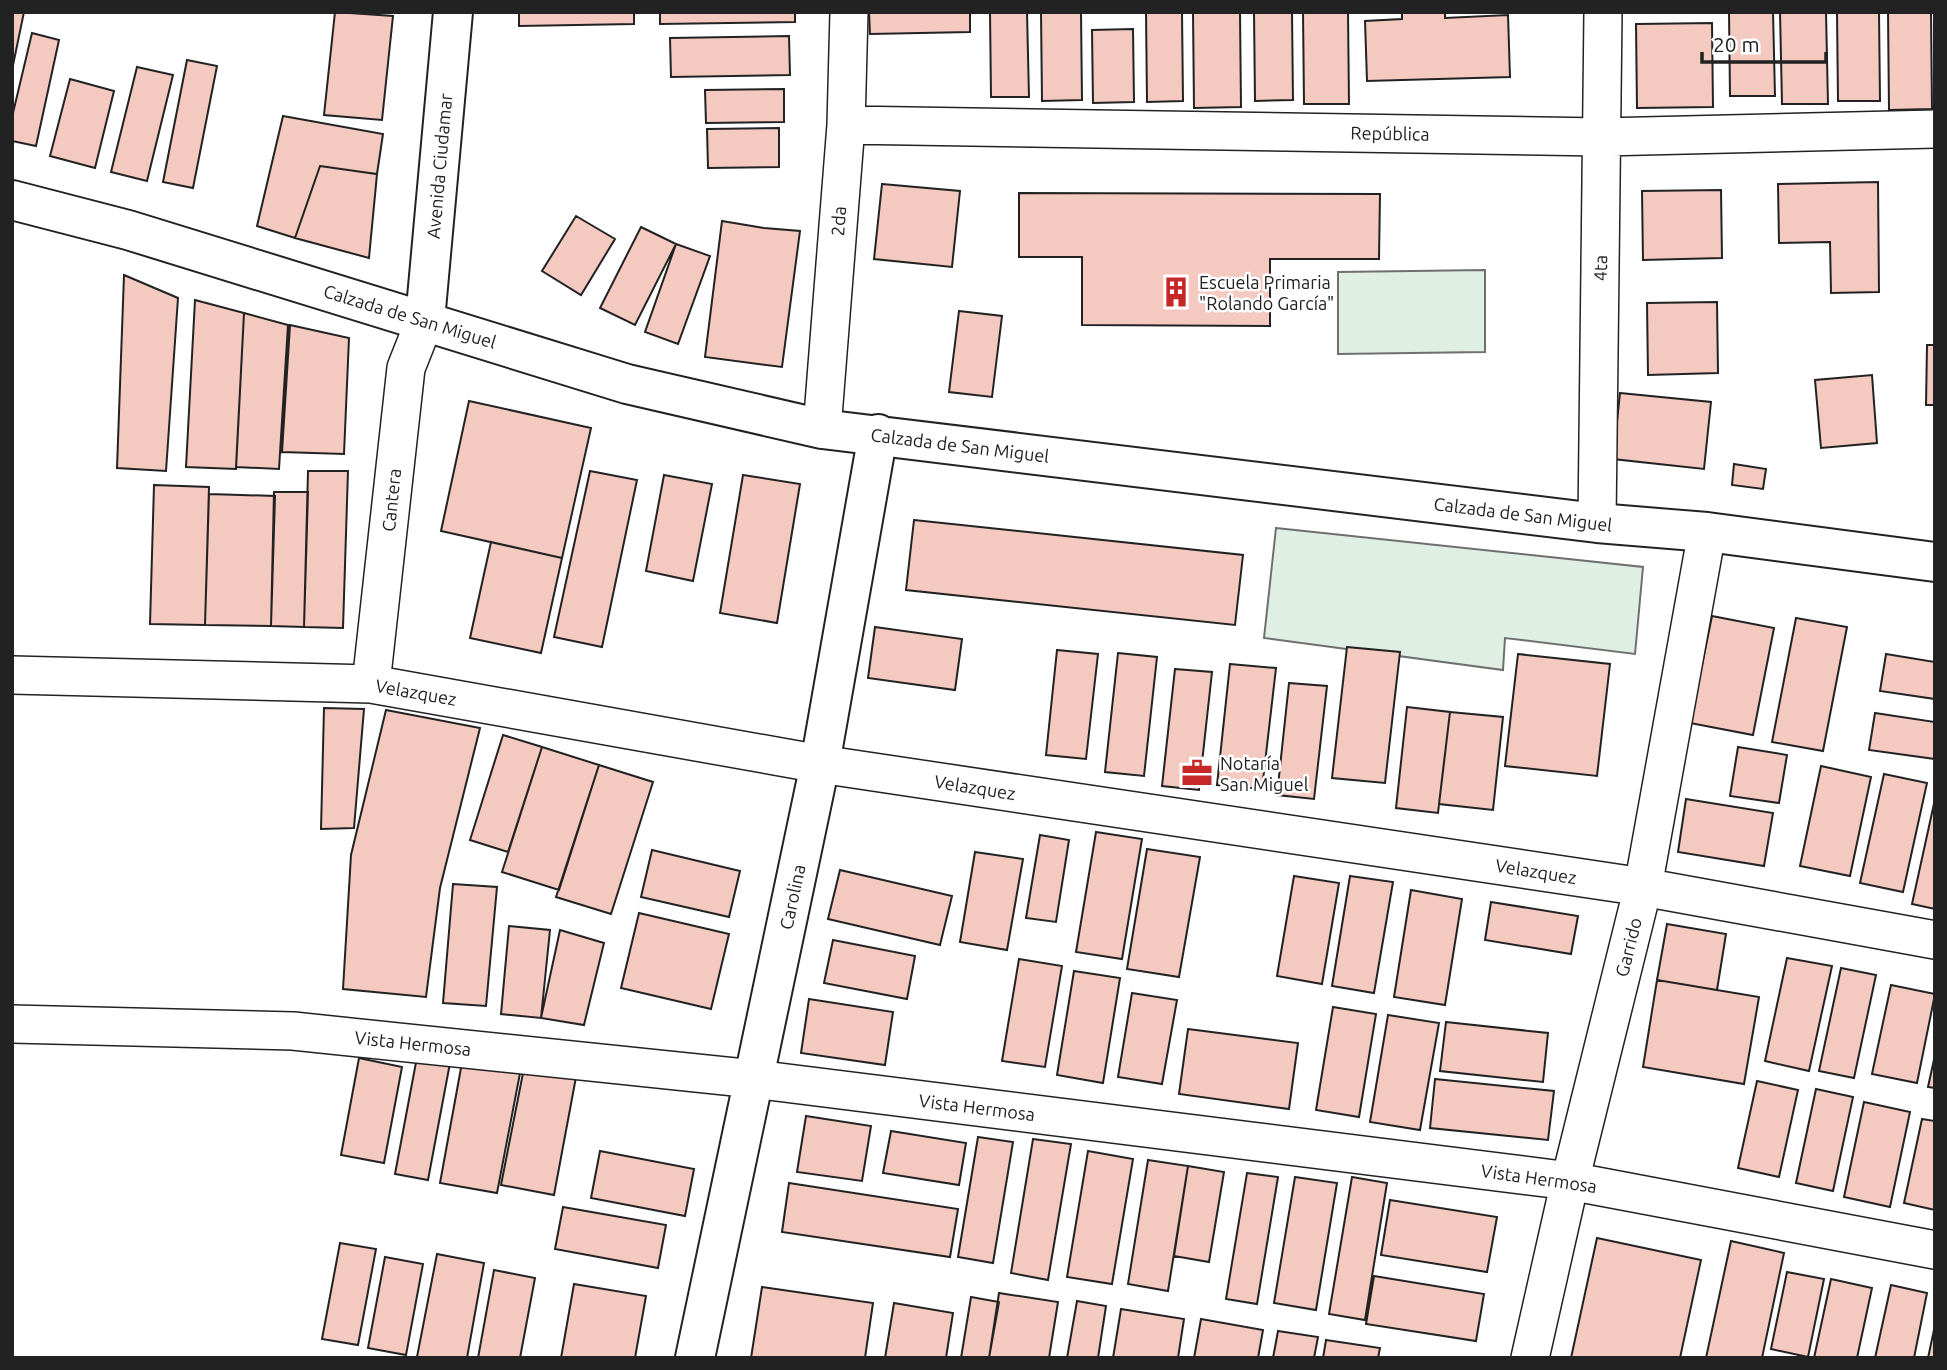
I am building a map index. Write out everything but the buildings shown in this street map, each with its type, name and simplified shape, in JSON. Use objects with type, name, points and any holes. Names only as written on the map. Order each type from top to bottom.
[{"type":"main road","name":"Avenida Ciudamar","points":[[425,320],[453,12]]},
{"type":"main road","name":"Calzada de San Miguel","points":[[12,200],[128,230],[627,384],[822,429],[1597,523],[1707,532],[1935,562]]},
{"type":"main road","name":"Carolina","points":[[695,1358],[820,764],[878,434]]},
{"type":"street","name":"2da","points":[[822,429],[846,125],[849,12]]},
{"type":"street","name":"4ta","points":[[1597,523],[1603,12]]},
{"type":"street","name":"República","points":[[846,125],[1602,137],[1935,129]]},
{"type":"street","name":"Cantera","points":[[370,684],[406,368],[425,320]]},
{"type":"street","name":"Garrido","points":[[1530,1358],[1570,1181],[1643,887],[1707,532]]},
{"type":"street","name":"Velazquez","points":[[12,676],[370,684],[820,764],[1643,887],[1935,940]]},
{"type":"street","name":"Vista Hermosa","points":[[12,1024],[293,1031],[754,1079],[1570,1181],[1935,1250]]},
{"type":"green space","points":[[1485,270],[1485,352],[1338,354],[1338,272]]},
{"type":"green space","points":[[1276,528],[1643,567],[1635,654],[1505,638],[1503,670],[1264,638]]},
{"type":"place","name":"Escuela Primaria \"Rolando García\"","points":[[1176,292]]},
{"type":"place","name":"Notaría San Miguel","points":[[1197,773]]}]
